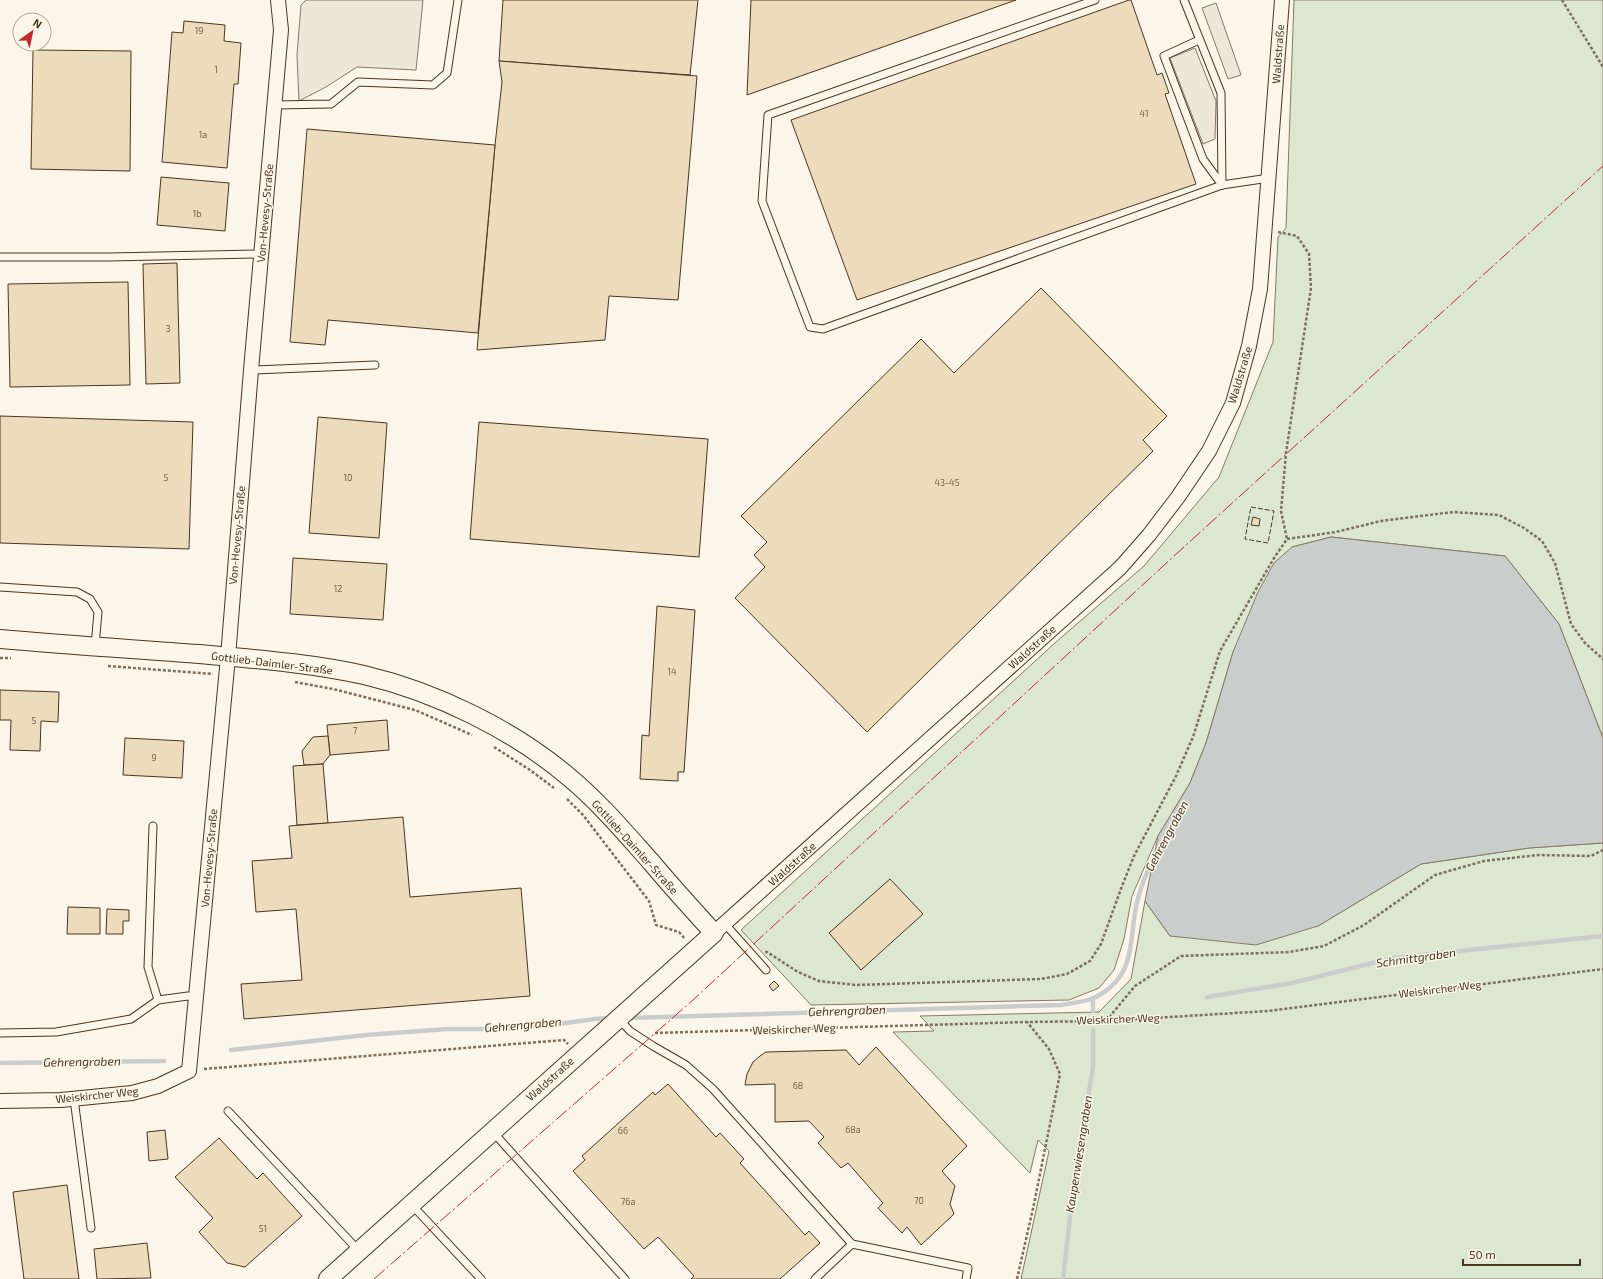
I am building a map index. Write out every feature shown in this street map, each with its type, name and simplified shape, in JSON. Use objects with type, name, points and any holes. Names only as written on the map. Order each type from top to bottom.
[{"type":"street","name":"Von-Hevesy-Straße","points":[[189,1071],[228,657],[251,370],[281,30],[278,0]]},
{"type":"street","name":"Waldstraße","points":[[328,1279],[577,1055],[621,1022],[695,950],[1120,568],[1149,535],[1178,497],[1209,450],[1233,403],[1249,346],[1260,288],[1282,0]]},
{"type":"street","name":"Gottlieb-Daimler-Straße","points":[[0,639],[306,664],[365,676],[406,688],[456,707],[497,728],[532,749],[576,783],[615,820],[719,929]]},
{"type":"street","name":"Weiskircher Weg","points":[[0,1101],[74,1099],[132,1093],[158,1086],[189,1071]]},
{"type":"lane","points":[[274,105],[331,104],[358,82],[433,85],[447,73],[458,0]]},
{"type":"lane","points":[[1095,0],[768,115],[762,201],[810,327],[823,329],[1222,185],[1269,178]]},
{"type":"lane","points":[[1184,0],[1221,94],[1222,185]]},
{"type":"lane","points":[[1200,40],[1164,56],[1203,159],[1222,185]]},
{"type":"lane","points":[[0,258],[261,254]]},
{"type":"lane","points":[[251,370],[375,365]]},
{"type":"lane","points":[[0,587],[77,592],[90,599],[98,612],[95,646]]},
{"type":"lane","points":[[153,826],[148,967],[158,1000]]},
{"type":"lane","points":[[719,929],[751,953],[766,970]]},
{"type":"lane","points":[[0,1033],[56,1032],[131,1019],[158,1000],[188,996],[196,997]]},
{"type":"lane","points":[[621,1022],[652,1046],[686,1065],[713,1089],[852,1244],[968,1268],[966,1279]]},
{"type":"lane","points":[[74,1099],[91,1228]]},
{"type":"lane","points":[[228,1111],[359,1251]]},
{"type":"lane","points":[[492,1131],[625,1279]]},
{"type":"lane","points":[[411,1204],[481,1279]]},
{"type":"lane","points":[[815,1279],[852,1244]]},
{"type":"path","points":[[1562,0],[1603,67]]},
{"type":"path","points":[[751,953],[768,952],[798,972],[819,981],[856,985],[1041,979],[1067,974],[1090,960],[1102,944],[1134,856],[1176,776],[1193,737],[1220,651],[1274,558],[1287,539],[1281,511],[1285,460],[1310,288],[1309,254],[1298,236],[1265,230]]},
{"type":"path","points":[[1287,539],[1336,532],[1381,521],[1453,512],[1500,515],[1524,528],[1542,541],[1555,563],[1571,624],[1585,643],[1603,659]]},
{"type":"path","points":[[0,658],[15,659]]},
{"type":"path","points":[[108,666],[226,675]]},
{"type":"path","points":[[291,681],[333,689],[415,710],[479,738]]},
{"type":"path","points":[[492,746],[530,770],[554,789]]},
{"type":"path","points":[[566,799],[583,815],[649,901],[656,925],[679,932],[695,950]]},
{"type":"path","points":[[1105,1021],[1135,986],[1181,956],[1289,952],[1324,946],[1364,925],[1435,875],[1484,861],[1538,855],[1591,856],[1603,850]]},
{"type":"path","name":"Weiskircher Weg","points":[[621,1022],[661,1034],[1027,1022],[1105,1021],[1268,1011],[1603,970]]},
{"type":"path","points":[[1017,1279],[1034,1204],[1060,1074],[1049,1050],[1027,1022]]},
{"type":"path","points":[[189,1071],[564,1040],[577,1055]]},
{"type":"green space","points":[[1294,0],[1603,0],[1603,738],[1559,624],[1505,556],[1331,537],[1292,547],[1233,652],[1206,743],[1190,783],[1158,836],[1132,896],[1124,939],[1114,970],[1099,988],[1069,1000],[811,1005],[741,930],[1056,642],[1144,566],[1219,477],[1273,342],[1278,237],[1286,228]]},
{"type":"green space","points":[[1603,843],[1603,1279],[1021,1279],[1049,1151],[1038,1140],[1030,1173],[893,1032],[934,1031],[920,1016],[1099,1012],[1131,979],[1145,901],[1170,936],[1318,926],[1421,864],[1529,848]]},
{"type":"shaded area","points":[[306,0],[423,0],[416,70],[357,67],[326,87],[299,101],[297,55],[301,5]]},
{"type":"shaded area","points":[[1216,3],[1241,75],[1228,79],[1202,8]]},
{"type":"shaded area","points":[[1195,48],[1216,101],[1215,139],[1203,144],[1170,58]]},
{"type":"water","points":[[1331,537],[1505,556],[1559,624],[1603,738],[1603,843],[1529,848],[1421,864],[1318,926],[1256,945],[1170,936],[1145,901],[1158,836],[1190,783],[1206,743],[1233,652],[1258,592],[1274,563],[1292,547]]},
{"type":"building","points":[[503,0],[698,0],[690,75],[499,61]]},
{"type":"building","points":[[751,0],[1016,0],[747,95]]},
{"type":"building","points":[[1131,0],[1157,75],[1162,73],[1169,93],[1165,94],[1196,184],[857,300],[791,120]]},
{"type":"building","points":[[184,21],[225,25],[224,41],[241,43],[238,84],[234,84],[227,168],[162,162],[172,32],[183,33]]},
{"type":"building","points":[[52,50],[131,51],[130,171],[31,169],[33,52],[52,52]]},
{"type":"building","points":[[499,61],[697,76],[678,300],[609,296],[605,340],[477,350],[502,82]]},
{"type":"building","points":[[307,129],[495,145],[478,333],[328,320],[325,345],[290,342]]},
{"type":"building","points":[[161,177],[229,183],[225,231],[157,225]]},
{"type":"building","points":[[177,263],[180,383],[146,384],[143,264]]},
{"type":"building","points":[[128,282],[130,385],[10,387],[8,284]]},
{"type":"building","points":[[1041,288],[1167,416],[1143,440],[1153,451],[867,732],[735,598],[765,567],[754,555],[767,542],[741,516],[921,339],[954,373]]},
{"type":"building","points":[[0,416],[193,422],[189,549],[0,543]]},
{"type":"building","points":[[318,417],[387,423],[379,538],[309,533]]},
{"type":"building","points":[[479,422],[708,439],[699,557],[470,539]]},
{"type":"building","points":[[1253,517],[1260,519],[1259,526],[1251,525]]},
{"type":"building","points":[[293,558],[387,564],[383,620],[290,614]]},
{"type":"building","points":[[657,606],[695,610],[684,772],[678,772],[678,781],[640,779],[642,735],[649,736]]},
{"type":"building","points":[[0,690],[59,692],[58,722],[41,721],[40,751],[10,750],[11,720],[0,720]]},
{"type":"building","points":[[387,720],[389,750],[330,755],[327,725]]},
{"type":"building","points":[[328,736],[330,755],[323,764],[304,765],[302,751],[313,737]]},
{"type":"building","points":[[125,738],[184,741],[182,778],[123,775]]},
{"type":"building","points":[[323,764],[328,823],[297,825],[293,766]]},
{"type":"building","points":[[403,817],[410,897],[521,888],[530,996],[244,1019],[241,984],[302,980],[296,909],[256,912],[252,861],[292,858],[289,826]]},
{"type":"building","points":[[890,879],[923,914],[861,970],[829,933]]},
{"type":"building","points":[[68,907],[100,908],[100,934],[67,934]]},
{"type":"building","points":[[107,909],[129,910],[129,921],[123,921],[123,934],[106,934]]},
{"type":"building","points":[[774,981],[779,986],[773,991],[769,986]]},
{"type":"building","points":[[876,1047],[967,1146],[942,1171],[955,1186],[950,1204],[954,1214],[921,1245],[907,1227],[902,1233],[878,1208],[883,1203],[848,1163],[841,1168],[818,1143],[824,1137],[809,1121],[775,1122],[775,1084],[745,1085],[747,1074],[753,1062],[766,1052],[846,1050],[859,1065]]},
{"type":"building","points":[[668,1084],[716,1137],[720,1133],[744,1159],[740,1163],[805,1235],[809,1231],[820,1243],[780,1279],[691,1279],[694,1276],[658,1237],[644,1249],[573,1171],[585,1160],[582,1156],[653,1092],[655,1095]]},
{"type":"building","points":[[165,1130],[168,1159],[149,1161],[147,1132]]},
{"type":"building","points":[[219,1138],[257,1179],[263,1173],[302,1216],[245,1267],[227,1263],[199,1232],[213,1218],[175,1177]]},
{"type":"building","points":[[67,1185],[79,1279],[24,1279],[13,1192]]},
{"type":"building","points":[[147,1243],[151,1278],[97,1279],[94,1249]]},
{"type":"waterway","name":"Gehrengraben","points":[[627,1018],[1061,1005],[1094,998],[1108,989],[1118,979],[1125,968],[1129,956],[1137,902],[1145,877],[1156,854]]},
{"type":"waterway","name":"Schmittgraben","points":[[1207,997],[1292,983],[1393,958],[1603,936]]},
{"type":"waterway","name":"Kaupenwiesengraben","points":[[1093,998],[1093,1011]]},
{"type":"waterway","name":"Gehrengraben","points":[[231,1050],[366,1035],[448,1029],[501,1029],[610,1018]]},
{"type":"waterway","name":"Kaupenwiesengraben","points":[[1063,1279],[1074,1183],[1093,1067],[1093,1030]]},
{"type":"waterway","name":"Gehrengraben","points":[[0,1063],[164,1061]]},
{"type":"fence","points":[[1251,507],[1274,511],[1268,543],[1245,539],[1251,507]]},
{"type":"power","points":[[374,1279],[693,1000],[1174,556],[1603,166]]}]
